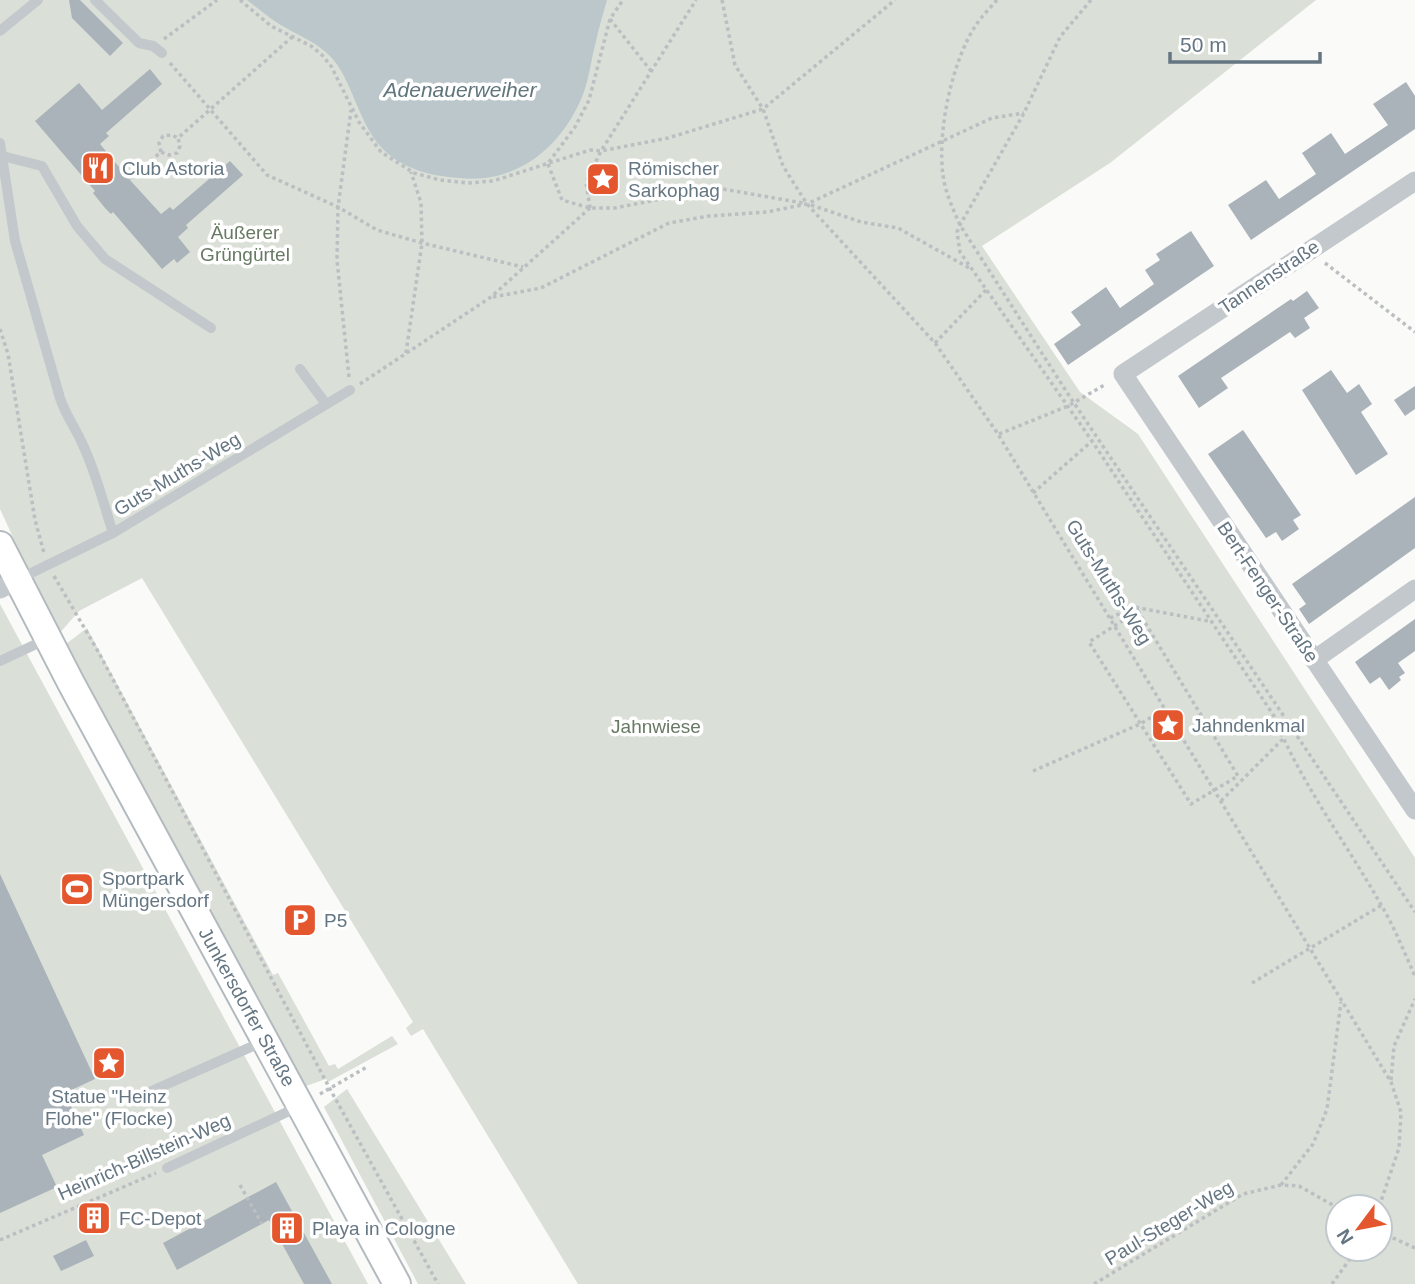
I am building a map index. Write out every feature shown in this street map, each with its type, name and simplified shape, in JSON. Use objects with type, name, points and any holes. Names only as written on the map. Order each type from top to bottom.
[{"type":"street","name":"Tannenstraße","points":[[1123,374],[1415,181]]},
{"type":"street","name":"Bert-Fenger-Straße","points":[[1123,374],[1415,810]]},
{"type":"street","name":"Junkersdorfer Straße","points":[[0,545],[9,584],[47,638],[397,1284]]},
{"type":"street","points":[[1314,660],[1415,589]]},
{"type":"lane","points":[[0,31],[37,0]]},
{"type":"lane","points":[[95,0],[139,43],[158,50]]},
{"type":"lane","points":[[0,143],[15,241],[60,398],[101,487],[113,533]]},
{"type":"lane","points":[[2,156],[42,166],[77,226],[105,259],[211,328]]},
{"type":"lane","points":[[300,369],[326,404]]},
{"type":"lane","name":"Guts-Muths-Weg","points":[[9,584],[113,533],[350,390]]},
{"type":"lane","points":[[0,661],[47,638]]},
{"type":"lane","points":[[129,1101],[266,1040]]},
{"type":"lane","name":"Heinrich-Billstein-Weg","points":[[167,1168],[301,1106]]},
{"type":"path","points":[[217,0],[158,50],[267,175],[338,206],[377,230],[523,267]]},
{"type":"path","points":[[240,0],[271,26],[311,46],[322,55],[331,66],[351,108],[381,152],[411,172],[440,180],[468,183],[493,181],[590,150],[601,151],[668,138],[764,109],[895,0]]},
{"type":"path","points":[[548,164],[575,127],[589,100],[610,19],[623,0]]},
{"type":"path","points":[[590,208],[586,181],[601,151],[696,0]]},
{"type":"path","name":"Guts-Muths-Weg","points":[[722,0],[735,65],[764,109],[783,166],[807,204],[935,343],[998,434],[1391,1082],[1401,1112],[1399,1148],[1384,1193]]},
{"type":"path","points":[[997,0],[975,25],[951,82],[945,115],[943,174],[949,200],[960,225],[1074,403],[1415,912]]},
{"type":"path","points":[[1091,0],[1060,37],[1024,113],[960,225],[957,232],[960,252],[1092,441],[1274,716],[1283,739],[1382,905],[1415,976]]},
{"type":"path","points":[[610,19],[651,71]]},
{"type":"path","points":[[178,138],[292,37]]},
{"type":"path","points":[[350,390],[337,260],[338,206],[351,108]]},
{"type":"path","points":[[491,297],[541,288],[669,223],[709,216],[767,212],[807,204],[992,118],[1024,113]]},
{"type":"path","points":[[172,135],[178,138],[180,146],[177,153],[169,155],[162,152],[159,143],[163,136],[172,135]]},
{"type":"path","points":[[129,179],[162,152]]},
{"type":"path","points":[[548,164],[562,200],[590,208],[628,205],[717,188],[807,204],[861,222],[898,228],[973,271]]},
{"type":"path","points":[[406,353],[422,243],[421,203],[411,172]]},
{"type":"path","points":[[364,382],[491,297],[590,208]]},
{"type":"path","points":[[1309,251],[1415,332]]},
{"type":"path","points":[[935,343],[986,290]]},
{"type":"path","points":[[0,329],[8,354],[35,520],[47,564],[99,653],[330,1089],[438,1284]]},
{"type":"path","points":[[998,434],[1068,406],[1123,374]]},
{"type":"path","points":[[1033,493],[1092,441]]},
{"type":"path","points":[[1110,618],[1134,607],[1214,622]]},
{"type":"path","points":[[1138,611],[1238,776],[1191,804],[1140,724],[1089,642],[1138,611]]},
{"type":"path","points":[[1033,771],[1140,724],[1165,709]]},
{"type":"path","points":[[1221,801],[1283,739]]},
{"type":"path","points":[[1252,983],[1382,905]]},
{"type":"path","points":[[1391,1082],[1394,1046],[1415,999]]},
{"type":"path","points":[[1281,1185],[1313,1144],[1327,1109],[1342,1000]]},
{"type":"path","points":[[301,1106],[367,1067]]},
{"type":"path","name":"Heinrich-Billstein-Weg","points":[[0,1240],[167,1168]]},
{"type":"path","points":[[240,1185],[262,1224]]},
{"type":"path","name":"Paul-Steger-Weg","points":[[1094,1284],[1243,1194],[1281,1185],[1299,1186],[1324,1201]]},
{"type":"path","points":[[1394,1238],[1415,1248]]},
{"type":"path","points":[[1332,1284],[1347,1263]]},
{"type":"green space","points":[[0,0],[1316,0],[1110,163],[982,246],[1080,392],[1138,434],[1415,858],[1415,1284],[578,1284],[423,1029],[411,1036],[406,1028],[413,1022],[142,578],[79,611],[58,635],[0,509]]},
{"type":"green space","name":"Sportpark Müngersdorf","points":[[0,604],[27,654],[368,1284],[0,1284]]},
{"type":"green space","points":[[87,628],[273,975],[278,973],[329,1066],[335,1064],[338,1069],[392,1036],[398,1044],[328,1082],[326,1079],[306,1086],[66,644]]},
{"type":"green space","points":[[347,1089],[466,1284],[418,1284],[324,1107]]},
{"type":"water","name":"Adenauerweiher","points":[[247,0],[607,0],[582,97],[562,132],[534,159],[517,169],[480,178],[459,178],[428,173],[408,166],[390,155],[374,138],[344,76],[330,56]]},
{"type":"building","points":[[69,0],[80,0],[123,43],[110,56],[72,18]]},
{"type":"building","name":"Club Astoria","points":[[150,69],[162,84],[106,133],[109,136],[100,144],[129,179],[161,214],[170,207],[173,210],[230,161],[243,175],[186,225],[188,228],[178,237],[190,252],[177,263],[174,259],[162,269],[113,212],[111,214],[105,208],[93,193],[95,191],[35,121],[79,83],[102,110]]},
{"type":"building","points":[[1406,82],[1415,96],[1415,129],[1251,240],[1228,205],[1266,180],[1279,199],[1316,174],[1302,153],[1331,133],[1345,154],[1388,125],[1373,104]]},
{"type":"building","points":[[1191,231],[1214,266],[1068,365],[1054,344],[1081,325],[1071,312],[1106,287],[1120,308],[1154,284],[1145,270],[1160,260],[1156,254]]},
{"type":"building","points":[[1307,291],[1319,308],[1304,318],[1310,328],[1295,338],[1290,332],[1221,378],[1228,388],[1199,408],[1178,376],[1291,299],[1293,301]]},
{"type":"building","points":[[1331,370],[1347,393],[1359,384],[1372,404],[1361,412],[1388,454],[1356,475],[1302,390]]},
{"type":"building","points":[[1415,386],[1415,409],[1405,416],[1394,400]]},
{"type":"building","points":[[1243,430],[1301,515],[1293,520],[1299,529],[1282,541],[1276,532],[1266,538],[1208,454]]},
{"type":"building","points":[[1415,497],[1415,548],[1309,624],[1299,609],[1306,604],[1292,584]]},
{"type":"building","points":[[1415,619],[1415,651],[1398,663],[1405,673],[1399,677],[1401,680],[1389,690],[1380,677],[1370,684],[1355,662]]},
{"type":"building","points":[[0,874],[95,1079],[65,1093],[84,1135],[42,1155],[57,1187],[0,1213]]},
{"type":"building","points":[[276,1182],[332,1284],[304,1284],[269,1220],[177,1270],[163,1243]]},
{"type":"building","points":[[86,1240],[94,1256],[61,1271],[53,1256]]},
{"type":"place","name":"Club Astoria","points":[[98,168]]},
{"type":"place","name":"Römischer Sarkophag","points":[[603,179]]},
{"type":"place","name":"Jahndenkmal","points":[[1168,725]]},
{"type":"place","name":"Sportpark Müngersdorf","points":[[77,889]]},
{"type":"place","name":"P5","points":[[300,920]]},
{"type":"place","name":"Statue \"Heinz Flohe\" (Flocke)","points":[[109,1063]]},
{"type":"place","name":"FC-Depot","points":[[94,1218]]},
{"type":"place","name":"Playa in Cologne","points":[[287,1228]]},
{"type":"park label","name":"Äußerer Grüngürtel","points":[[245,243]]},
{"type":"park label","name":"Jahnwiese","points":[[656,726]]}]
